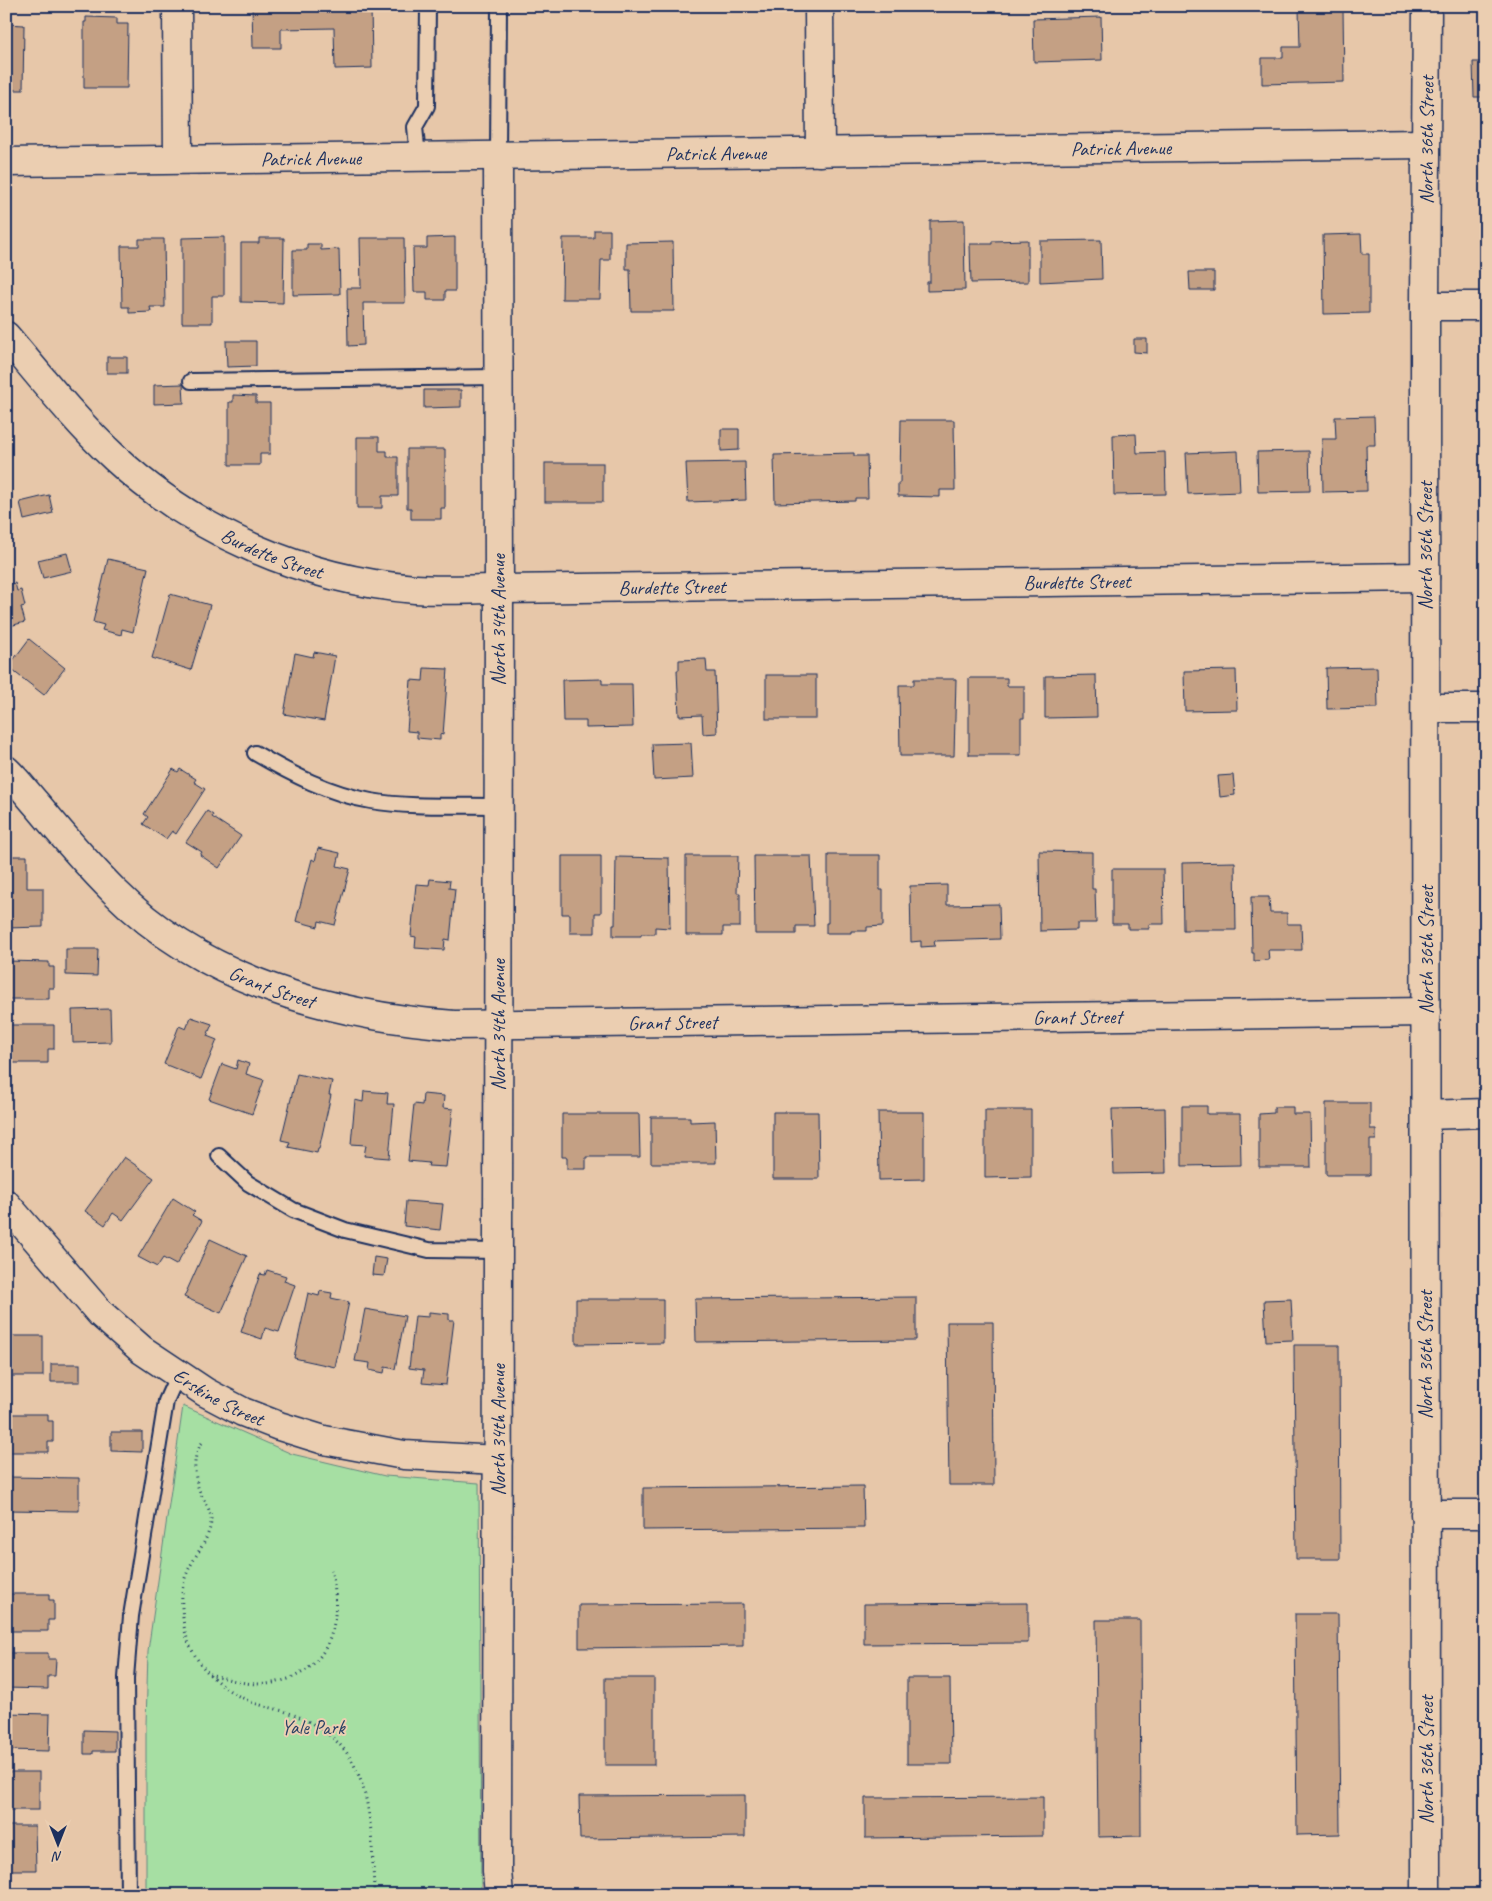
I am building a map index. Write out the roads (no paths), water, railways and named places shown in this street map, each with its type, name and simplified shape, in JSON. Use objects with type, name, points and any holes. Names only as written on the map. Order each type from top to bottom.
[{"type":"street","points":[[178,6],[178,160]]},
{"type":"street","points":[[819,6],[820,152]]},
{"type":"street","name":"North 36th Street","points":[[1426,1895],[1425,144],[1428,6]]},
{"type":"street","name":"Patrick Avenue","points":[[6,162],[1425,144]]},
{"type":"street","name":"North 34th Avenue","points":[[498,156],[497,1871],[499,1895]]},
{"type":"street","points":[[1425,306],[1486,306]]},
{"type":"street","name":"Burdette Street","points":[[6,336],[83,425],[115,458],[159,494],[208,525],[271,556],[345,578],[415,589],[499,589],[1425,577]]},
{"type":"street","points":[[1426,708],[1486,708]]},
{"type":"street","name":"Grant Street","points":[[6,770],[86,862],[116,893],[152,925],[200,956],[226,970],[263,985],[341,1010],[422,1023],[454,1025],[1426,1012]]},
{"type":"street","points":[[1426,1115],[1486,1113]]},
{"type":"street","name":"Erskine Street","points":[[6,1204],[100,1313],[142,1350],[205,1392],[243,1412],[324,1440],[404,1455],[498,1460]]},
{"type":"street","points":[[1425,1514],[1486,1514]]},
{"type":"lane","points":[[418,157],[415,127],[427,106],[428,6]]},
{"type":"lane","points":[[498,156],[499,6]]},
{"type":"lane","points":[[190,381],[498,377]]},
{"type":"lane","points":[[255,753],[289,773],[332,790],[371,801],[498,806]]},
{"type":"lane","points":[[220,1156],[248,1183],[293,1210],[345,1230],[428,1250],[498,1251]]},
{"type":"lane","points":[[128,1895],[126,1678],[131,1616],[166,1401],[178,1374]]},
{"type":"park label","name":"Yale Park","points":[[313,1727]]}]
